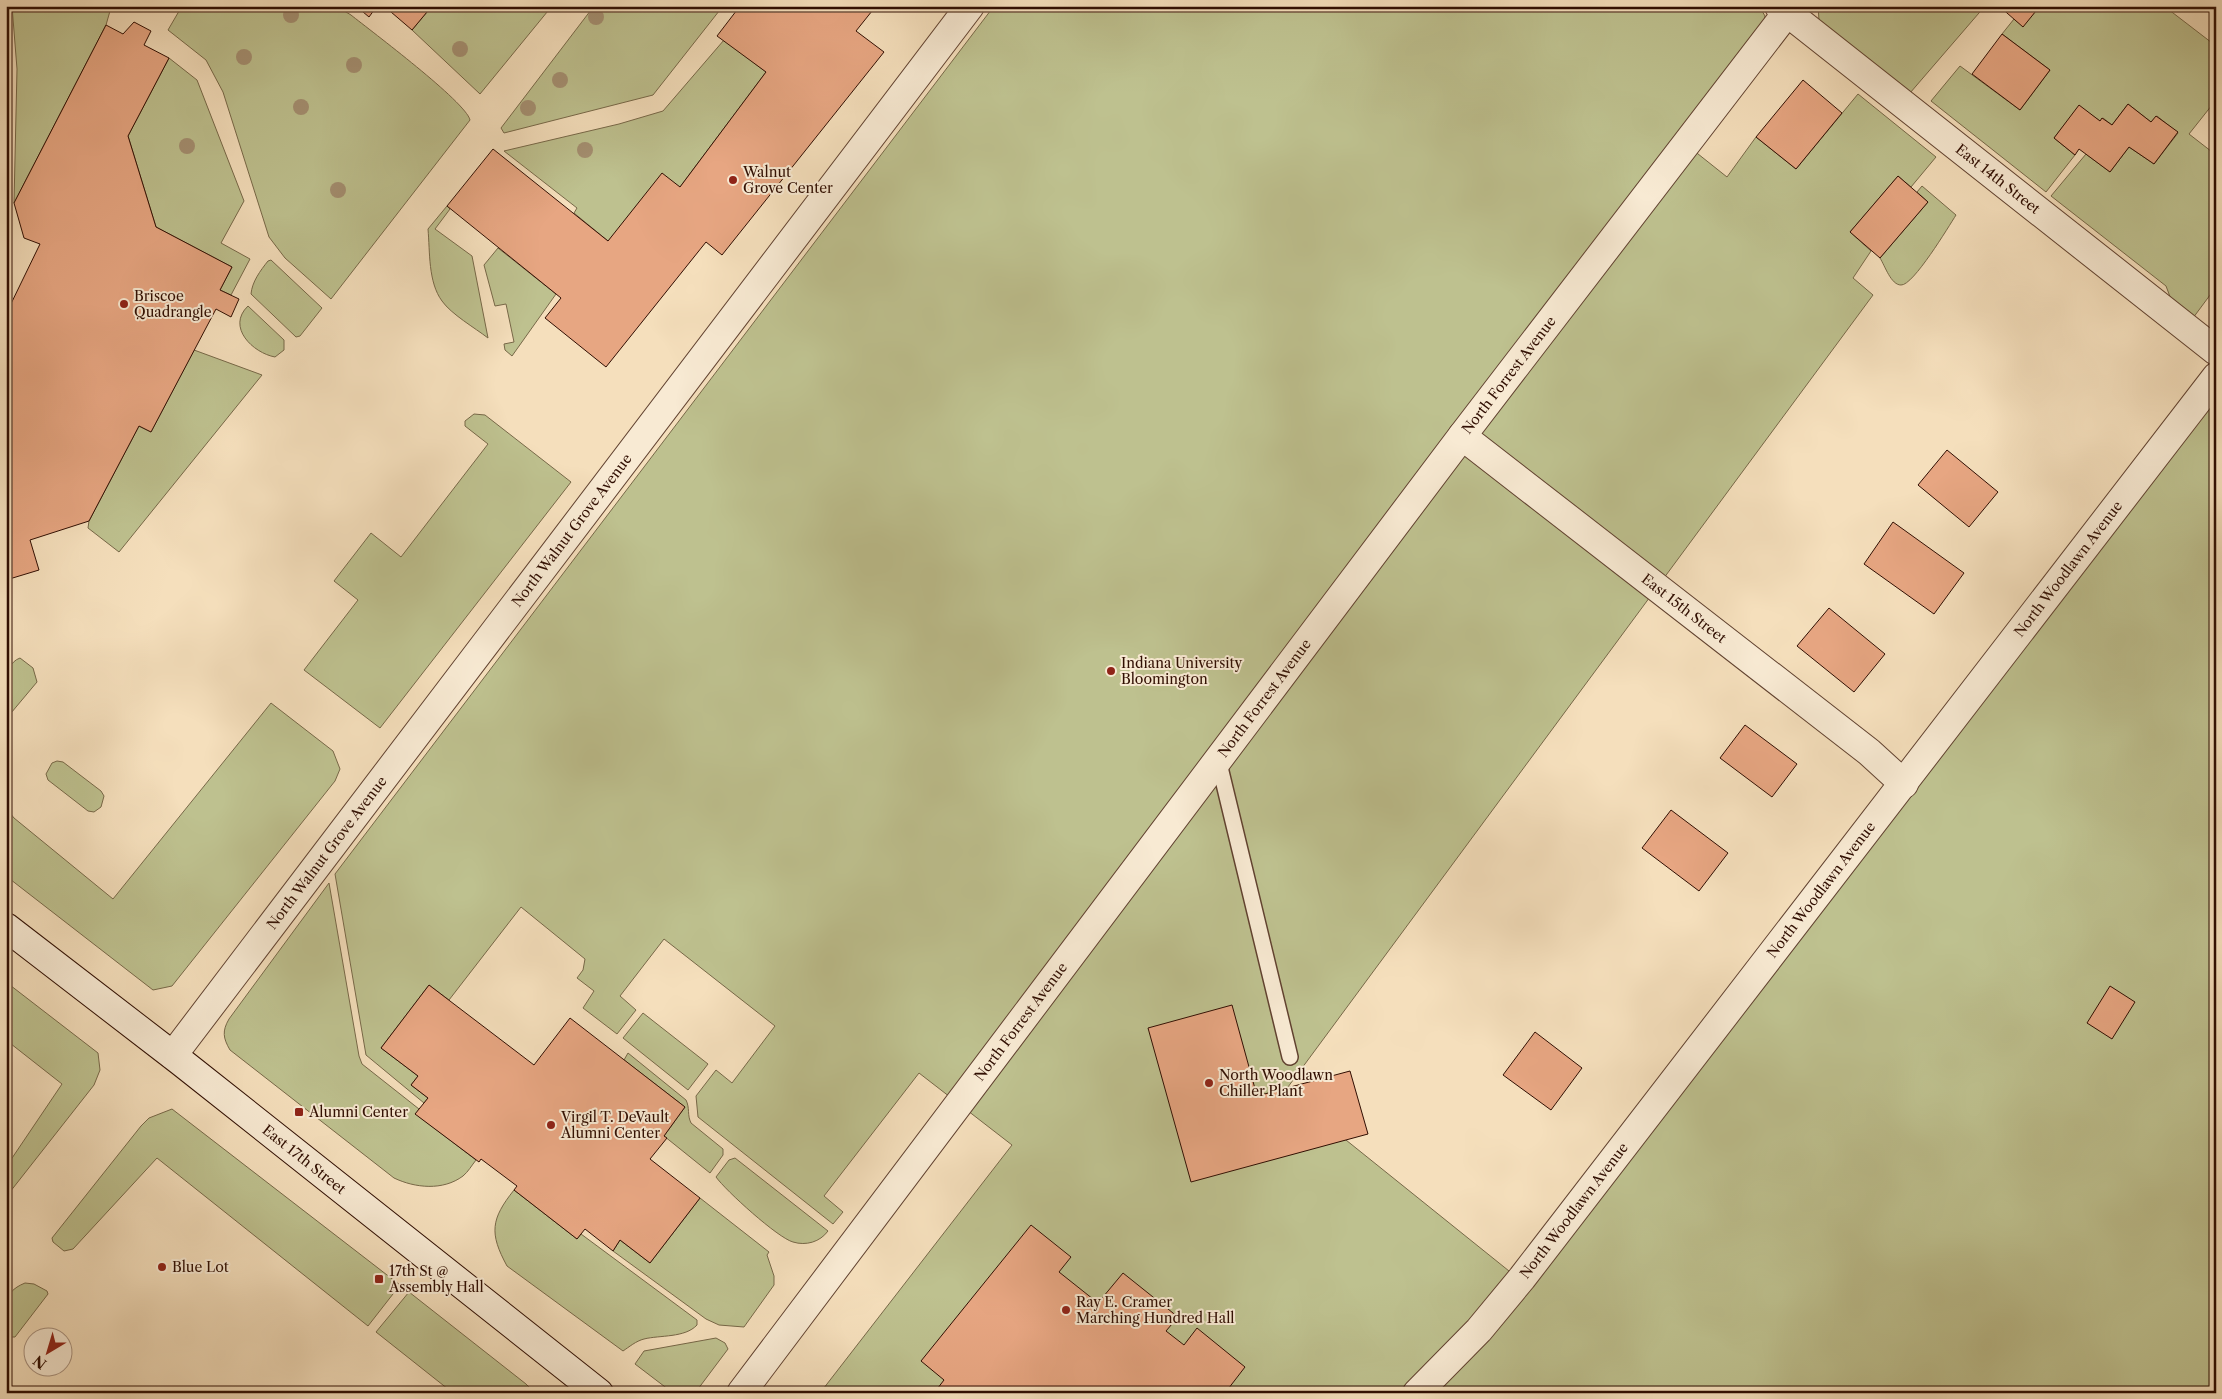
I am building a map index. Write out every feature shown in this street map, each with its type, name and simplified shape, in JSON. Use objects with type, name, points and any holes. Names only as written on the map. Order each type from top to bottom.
[{"type":"street","name":"North Walnut Grove Avenue","points":[[173,1055],[970,6]]},
{"type":"street","name":"East 14th Street","points":[[1786,8],[2216,351]]},
{"type":"street","name":"North Forrest Avenue","points":[[741,1393],[1786,8]]},
{"type":"street","name":"North Woodlawn Avenue","points":[[1417,1393],[1479,1330],[1522,1278],[2216,377]]},
{"type":"street","name":"East 15th Street","points":[[1462,436],[1869,752],[1904,784]]},
{"type":"street","name":"East 17th Street","points":[[6,927],[173,1055],[599,1393]]},
{"type":"lane","points":[[1218,759],[1290,1057]]},
{"type":"green space","points":[[12,6],[102,6],[110,11],[106,25],[14,203],[17,69]]},
{"type":"green space","points":[[182,6],[336,6],[351,15],[436,83],[465,111],[470,120],[331,299],[285,258],[269,237],[223,92],[206,60],[168,30]]},
{"type":"green space","points":[[432,6],[552,6],[480,94],[412,30]]},
{"type":"green space","points":[[594,6],[723,6],[653,95],[504,133],[501,128]]},
{"type":"green space","points":[[994,6],[1766,6],[1762,11],[1765,16],[1763,25],[1678,138],[1727,177],[1756,137],[1796,169],[1858,94],[1936,157],[1911,187],[1898,176],[1850,232],[1871,251],[1853,278],[1873,295],[1285,1091],[1514,1275],[2216,363],[2216,1393],[820,1393],[1012,1145],[919,1073],[824,1196],[843,1212],[833,1224],[698,1117],[696,1096],[716,1070],[732,1083],[775,1026],[664,939],[620,996],[636,1010],[617,1034],[583,1008],[594,991],[577,978],[583,970],[585,959],[521,907],[449,1000],[429,985],[381,1048],[418,1076],[411,1085],[428,1098],[424,1103],[366,1055],[335,874]]},
{"type":"green space","points":[[1818,6],[1985,6],[1910,93],[1819,20]]},
{"type":"green space","points":[[2040,6],[2164,6],[2216,46],[2216,100],[2189,134],[2216,155],[2216,287],[2193,318],[2175,310],[2166,286],[2051,196],[2086,154],[2110,172],[2129,147],[2154,164],[2178,133],[2157,116],[2151,122],[2128,104],[2112,125],[2103,118],[2100,121],[2079,106],[2054,138],[2075,155],[2046,192],[1931,101],[1960,66],[2020,110],[2050,70],[2002,34],[2014,19],[2023,26]]},
{"type":"green space","points":[[724,40],[766,72],[680,187],[608,241],[574,213],[577,208],[504,151],[619,124],[663,111]]},
{"type":"green space","points":[[169,58],[197,80],[244,201],[221,243],[250,259],[231,295],[220,290],[232,267],[156,227],[128,136]]},
{"type":"green space","points":[[1922,186],[1956,215],[1922,266],[1907,283],[1901,285],[1891,279],[1880,258],[1928,202],[1917,192]]},
{"type":"green space","points":[[447,206],[450,209],[435,229],[472,256],[488,338],[446,306],[434,285],[430,266],[428,229]]},
{"type":"green space","points":[[498,248],[556,294],[512,356],[505,350],[504,344],[514,342],[506,304],[495,306],[484,265]]},
{"type":"green space","points":[[271,260],[322,308],[300,336],[296,337],[251,294],[257,277],[268,261]]},
{"type":"green space","points":[[248,306],[284,340],[284,350],[275,357],[258,350],[245,338],[240,322],[242,314]]},
{"type":"green space","points":[[194,350],[262,375],[119,552],[88,528],[89,521],[139,426],[151,432]]},
{"type":"green space","points":[[474,414],[485,415],[571,482],[380,728],[304,670],[358,600],[334,581],[371,533],[401,557],[488,444],[465,426],[465,421]]},
{"type":"green space","points":[[20,658],[33,668],[37,682],[6,719],[5,694],[7,676],[9,668]]},
{"type":"green space","points":[[271,703],[333,751],[340,769],[335,781],[172,986],[153,990],[6,876],[6,808],[14,818],[113,899]]},
{"type":"green space","points":[[57,761],[63,762],[101,791],[104,796],[101,807],[94,812],[88,811],[48,780],[46,774],[52,763]]},
{"type":"green space","points":[[329,883],[359,1056],[362,1064],[419,1109],[416,1114],[476,1160],[465,1174],[455,1181],[438,1186],[420,1186],[394,1178],[230,1050],[226,1042],[224,1031],[229,1019]]},
{"type":"green space","points":[[6,982],[98,1053],[100,1070],[94,1085],[6,1197],[6,1167],[62,1084],[6,1040]]},
{"type":"green space","points":[[643,1013],[708,1064],[688,1090],[623,1038]]},
{"type":"green space","points":[[628,1053],[686,1100],[691,1123],[723,1149],[723,1155],[710,1173],[664,1136],[685,1107],[624,1060]]},
{"type":"green space","points":[[172,1109],[400,1285],[368,1326],[157,1158],[73,1249],[64,1251],[53,1242],[52,1238],[141,1126],[149,1118]]},
{"type":"green space","points":[[735,1158],[828,1231],[825,1235],[808,1243],[793,1242],[776,1232],[741,1203],[716,1177],[729,1160]]},
{"type":"green space","points":[[514,1190],[577,1239],[581,1234],[697,1320],[697,1325],[679,1334],[641,1340],[623,1351],[507,1266],[497,1244],[495,1226],[501,1209]]},
{"type":"green space","points":[[700,1198],[769,1252],[767,1255],[774,1276],[774,1285],[744,1327],[719,1325],[706,1319],[613,1251],[620,1240],[650,1263]]},
{"type":"green space","points":[[25,1283],[34,1284],[47,1291],[48,1294],[15,1337],[11,1337],[6,1333],[5,1310],[8,1297],[17,1287]]},
{"type":"green space","points":[[409,1292],[535,1393],[453,1393],[376,1332]]},
{"type":"green space","points":[[716,1338],[725,1343],[728,1349],[695,1393],[673,1393],[635,1364],[644,1351]]},
{"type":"building","points":[[356,6],[377,6],[369,17]]},
{"type":"building","points":[[384,6],[432,6],[412,30]]},
{"type":"building","name":"Walnut Grove Center","points":[[740,6],[876,6],[856,31],[884,52],[722,255],[706,242],[606,367],[545,318],[561,298],[447,206],[493,149],[608,241],[662,173],[680,187],[766,72],[717,36]]},
{"type":"building","points":[[1999,6],[2040,6],[2023,27]]},
{"type":"building","name":"Briscoe Quadrangle","points":[[134,22],[151,31],[144,45],[169,58],[128,136],[156,227],[232,267],[220,290],[239,299],[231,317],[216,309],[151,432],[139,426],[89,521],[30,540],[39,570],[6,580],[6,314],[40,244],[24,238],[14,203],[106,25],[123,34]]},
{"type":"building","points":[[2002,34],[2050,70],[2020,110],[1972,74]]},
{"type":"building","points":[[1803,80],[1842,113],[1796,169],[1756,137]]},
{"type":"building","points":[[2128,104],[2151,122],[2156,116],[2178,132],[2154,164],[2129,147],[2110,172],[2079,149],[2075,155],[2054,138],[2079,105],[2100,121],[2102,118],[2112,125]]},
{"type":"building","points":[[1898,176],[1928,202],[1880,258],[1850,232]]},
{"type":"building","points":[[1947,450],[1998,492],[1969,527],[1918,485]]},
{"type":"building","points":[[1893,522],[1964,573],[1934,614],[1864,564]]},
{"type":"building","points":[[1829,608],[1885,654],[1854,692],[1797,646]]},
{"type":"building","points":[[1745,725],[1797,764],[1772,797],[1720,758]]},
{"type":"building","points":[[1671,810],[1728,853],[1699,891],[1642,848]]},
{"type":"building","name":"Virgil T. DeVault Alumni Center","points":[[429,985],[534,1065],[570,1018],[685,1107],[664,1136],[667,1138],[650,1159],[700,1198],[650,1263],[620,1240],[613,1251],[585,1229],[577,1239],[514,1190],[517,1186],[481,1159],[479,1162],[415,1114],[428,1098],[411,1085],[418,1076],[381,1048]]},
{"type":"building","points":[[2110,986],[2135,1002],[2112,1039],[2087,1023]]},
{"type":"building","name":"North Woodlawn Chiller Plant","points":[[1232,1005],[1257,1096],[1350,1071],[1368,1134],[1191,1182],[1148,1028]]},
{"type":"building","points":[[1535,1032],[1582,1068],[1551,1110],[1503,1075]]},
{"type":"building","name":"Ray E. Cramer Marching Hundred Hall","points":[[1031,1225],[1071,1257],[1059,1272],[1098,1303],[1123,1273],[1178,1317],[1166,1331],[1184,1345],[1197,1328],[1245,1367],[1225,1393],[934,1393],[944,1380],[921,1361]]},
{"type":"place","name":"Walnut Grove Center","points":[[733,180]]},
{"type":"place","name":"Briscoe Quadrangle","points":[[124,304]]},
{"type":"place","name":"Indiana University Bloomington","points":[[1111,671]]},
{"type":"place","name":"North Woodlawn Chiller Plant","points":[[1209,1083]]},
{"type":"place","name":"Alumni Center","points":[[299,1112]]},
{"type":"place","name":"Virgil T. DeVault Alumni Center","points":[[551,1125]]},
{"type":"place","name":"Blue Lot","points":[[162,1267]]},
{"type":"place","name":"17th St @ Assembly Hall","points":[[379,1279]]},
{"type":"place","name":"Ray E. Cramer Marching Hundred Hall","points":[[1066,1310]]}]
